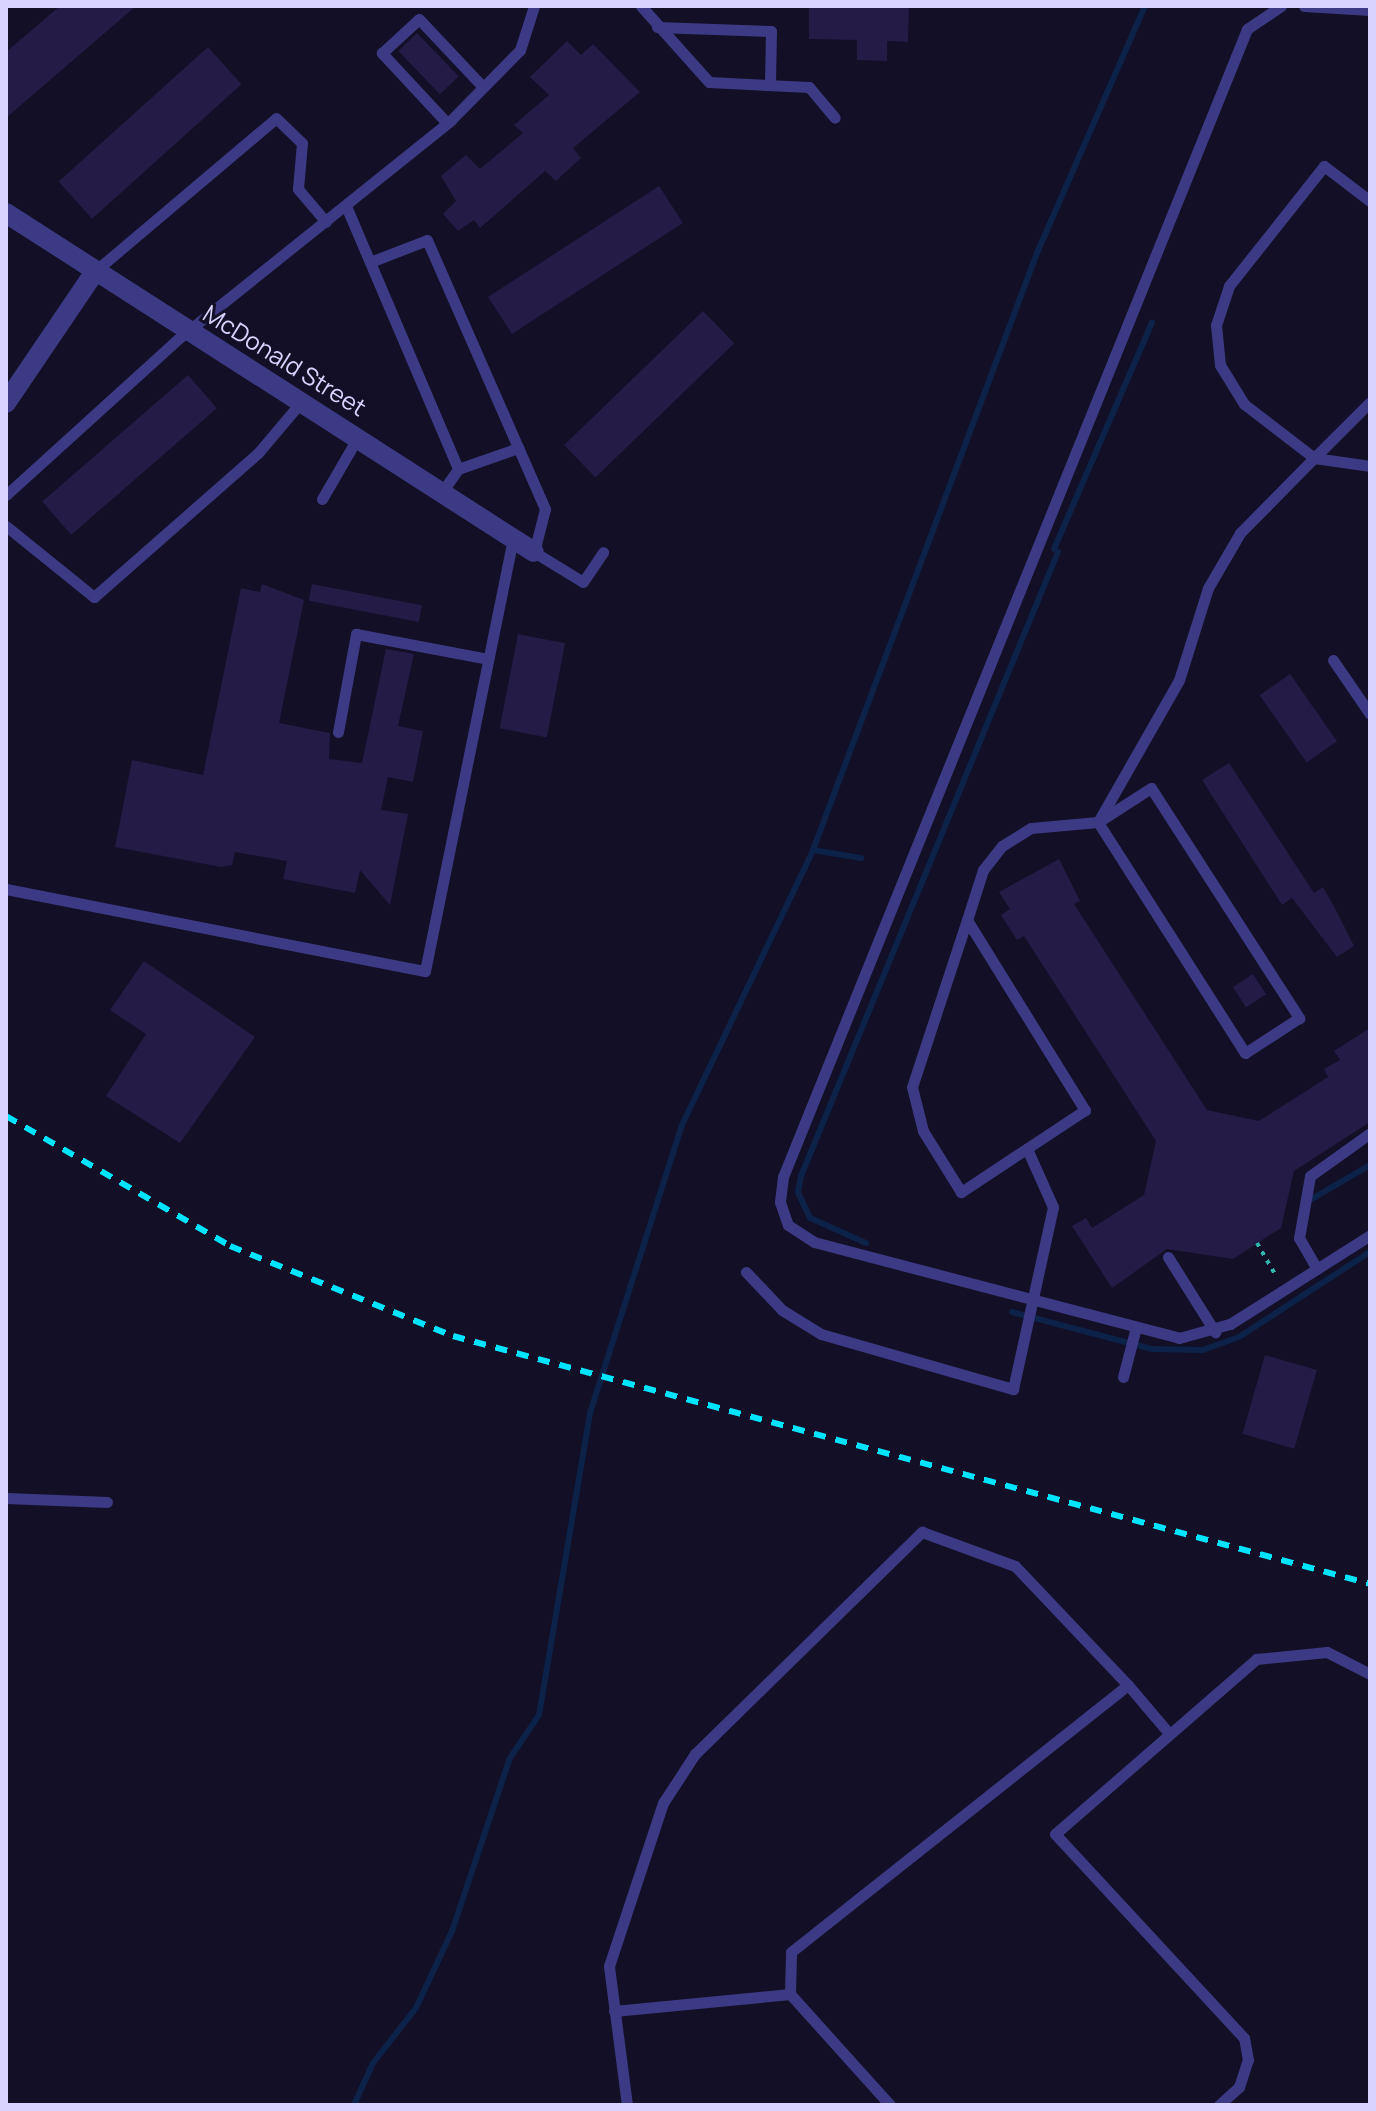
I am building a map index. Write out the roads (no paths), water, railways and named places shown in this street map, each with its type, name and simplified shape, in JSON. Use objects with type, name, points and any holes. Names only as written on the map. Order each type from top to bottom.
[{"type":"street","name":"McDonald Street","points":[[6,213],[94,273],[302,400],[534,552]]},
{"type":"street","points":[[6,403],[94,273]]},
{"type":"lane","points":[[6,495],[190,330],[447,123],[520,50],[534,6]]},
{"type":"lane","points":[[641,6],[709,82],[809,87],[835,118]]},
{"type":"lane","points":[[1281,6],[1247,29],[780,1190],[788,1225],[814,1242],[1135,1331],[1179,1338],[1215,1332],[1370,1235]]},
{"type":"lane","points":[[1304,6],[1370,10]]},
{"type":"lane","points":[[447,123],[382,53],[419,19],[483,87]]},
{"type":"lane","points":[[657,27],[771,31],[770,85]]},
{"type":"lane","points":[[94,273],[276,118],[302,143],[298,189],[326,222]]},
{"type":"lane","points":[[1370,201],[1324,166],[1229,286],[1216,325],[1220,365],[1244,404],[1314,458],[1370,466]]},
{"type":"lane","points":[[346,206],[458,469]]},
{"type":"lane","points":[[370,262],[427,240],[545,509],[534,552],[583,582],[603,552]]},
{"type":"lane","points":[[6,526],[94,597],[258,453],[302,400]]},
{"type":"lane","points":[[1098,822],[1179,680],[1208,588],[1240,533],[1370,402]]},
{"type":"lane","points":[[322,499],[358,437]]},
{"type":"lane","points":[[442,492],[458,469],[518,448]]},
{"type":"lane","points":[[6,889],[425,971],[513,539]]},
{"type":"lane","points":[[338,732],[356,634],[488,659]]},
{"type":"lane","points":[[1333,660],[1370,714]]},
{"type":"lane","points":[[967,920],[1085,1110],[961,1192],[913,1108],[912,1087],[983,870],[1002,846],[1031,828],[1098,822],[1151,788],[1299,1018],[1245,1053],[1098,822]]},
{"type":"lane","points":[[1317,1269],[1299,1238],[1310,1176],[1370,1133]]},
{"type":"lane","points":[[746,1272],[782,1310],[821,1334],[1013,1389],[1037,1303],[1053,1207],[1027,1149]]},
{"type":"lane","points":[[1168,1257],[1215,1332]]},
{"type":"lane","points":[[1123,1377],[1135,1331]]},
{"type":"lane","points":[[6,1498],[107,1502]]},
{"type":"lane","points":[[627,2105],[609,1966],[663,1803],[695,1754],[922,1532],[1015,1566],[1128,1685],[1167,1731]]},
{"type":"lane","points":[[1219,2105],[1239,2087],[1248,2060],[1244,2038],[1055,1834],[1167,1731],[1256,1659],[1327,1652],[1370,1674]]},
{"type":"lane","points":[[890,2105],[790,1994],[791,1952],[1128,1685]]},
{"type":"lane","points":[[614,2011],[790,1994]]},
{"type":"waterway","points":[[354,2105],[373,2063],[416,2008],[452,1931],[510,1758],[539,1715],[590,1413],[682,1125],[813,850],[1037,253],[1145,6]]},
{"type":"waterway","points":[[1054,549],[1152,322]]},
{"type":"waterway","points":[[866,1243],[810,1218],[798,1192],[801,1176],[1058,552]]},
{"type":"waterway","points":[[813,850],[861,858]]},
{"type":"waterway","points":[[1305,1203],[1370,1165]]},
{"type":"waterway","points":[[1012,1312],[1152,1349],[1203,1350],[1239,1337],[1370,1252]]},
{"type":"railway","points":[[6,1116],[230,1246],[453,1336],[1370,1584]]}]
